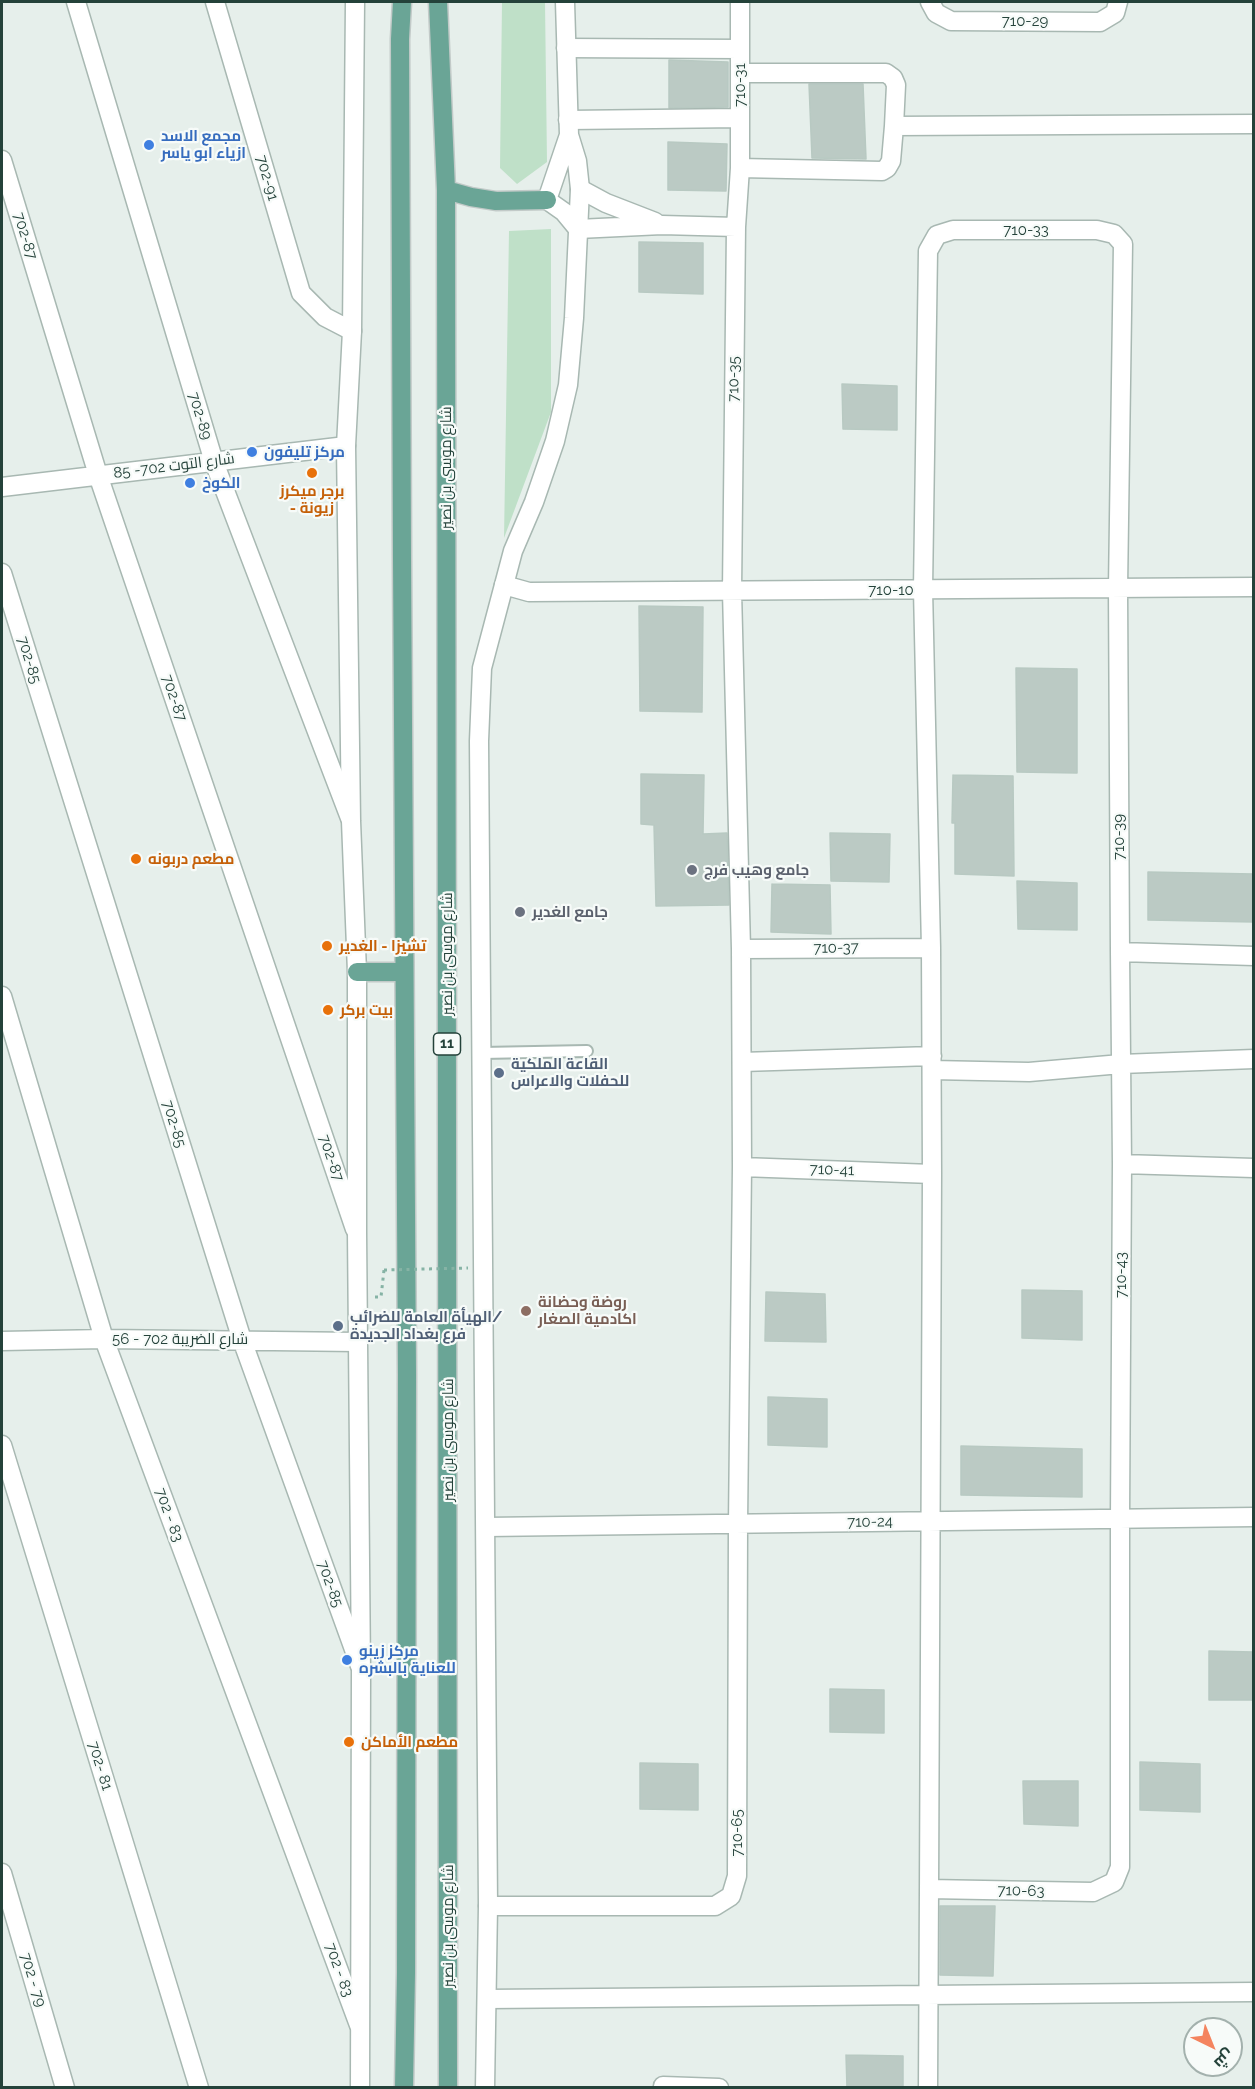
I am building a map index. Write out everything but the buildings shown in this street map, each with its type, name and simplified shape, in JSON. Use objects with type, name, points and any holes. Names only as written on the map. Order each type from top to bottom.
[{"type":"main road","points":[[392,2],[400,39]]},
{"type":"main road","points":[[402,2],[400,39],[407,1398],[404,2088]]},
{"type":"main road","name":"شارع موسى بن نصير","points":[[438,2],[446,190],[448,2088]]},
{"type":"main road","points":[[446,190],[496,201],[547,200]]},
{"type":"main road","points":[[357,972],[404,972]]},
{"type":"street","name":"702-89","points":[[76,2],[214,462],[351,821]]},
{"type":"street","name":"702-91","points":[[215,2],[301,293],[325,317],[352,331]]},
{"type":"street","points":[[354,2],[352,331],[346,446],[351,821],[357,972],[361,1671],[360,2088]]},
{"type":"street","points":[[485,2088],[488,1906],[479,741],[482,669],[513,551],[534,502],[555,441],[567,385],[574,318],[580,189],[577,161],[569,127],[565,2]]},
{"type":"street","name":"710-31","points":[[740,2],[740,168]]},
{"type":"street","name":"710-29","points":[[930,2],[936,13],[951,21],[1100,22],[1115,13],[1118,2]]},
{"type":"street","points":[[566,48],[740,49]]},
{"type":"street","points":[[740,73],[886,72],[893,78],[896,85],[891,161],[882,171],[740,168]]},
{"type":"street","points":[[569,127],[740,118]]},
{"type":"street","points":[[894,126],[1254,124]]},
{"type":"street","points":[[569,127],[547,200],[564,212],[578,229]]},
{"type":"street","name":"702-87","points":[[2,160],[98,475],[357,1233]]},
{"type":"street","name":"710-35","points":[[732,591],[736,227],[740,168]]},
{"type":"street","points":[[580,189],[616,207],[662,225]]},
{"type":"street","points":[[578,229],[662,225],[736,227]]},
{"type":"street","name":"710-33","points":[[923,590],[928,251],[937,235],[953,230],[1097,230],[1114,234],[1123,244],[1118,588]]},
{"type":"street","name":"شارع التوت 702- 85","points":[[2,487],[346,446]]},
{"type":"street","name":"702-85","points":[[2,573],[242,1340],[361,1671]]},
{"type":"street","name":"710-10","points":[[504,585],[529,592],[1254,587]]},
{"type":"street","name":"710-39","points":[[1118,588],[1121,1064]]},
{"type":"street","points":[[923,590],[932,1063],[928,2088]]},
{"type":"street","points":[[732,591],[742,1062],[738,1524]]},
{"type":"street","name":"710-37","points":[[741,949],[931,948]]},
{"type":"street","points":[[1120,952],[1254,956]]},
{"type":"street","name":"702 - 83","points":[[2,996],[104,1339],[360,2026]]},
{"type":"street","points":[[742,1062],[932,1063],[1029,1072],[1121,1064],[1254,1059]]},
{"type":"street","name":"710-43","points":[[1119,1519],[1121,1064]]},
{"type":"street","points":[[1122,1164],[1254,1168]]},
{"type":"street","name":"710-41","points":[[742,1167],[932,1174]]},
{"type":"street","name":"شارع الضريبة 702 - 56","points":[[2,1341],[104,1339],[358,1342]]},
{"type":"street","name":"702- 81","points":[[2,1445],[199,2088]]},
{"type":"street","name":"710-24","points":[[486,1527],[1254,1517]]},
{"type":"street","name":"710-63","points":[[929,1889],[1093,1892],[1114,1882],[1120,1867],[1119,1519]]},
{"type":"street","name":"710-65","points":[[488,1906],[715,1906],[731,1896],[737,1876],[738,1524]]},
{"type":"street","name":"702 - 79","points":[[2,1873],[65,2088]]},
{"type":"street","points":[[487,1999],[1254,1992]]},
{"type":"street","points":[[663,2086],[718,2088]]},
{"type":"lane","points":[[482,1053],[587,1051]]},
{"type":"path","points":[[384,1270],[468,1268]]},
{"type":"green space","points":[[502,2],[545,2],[547,162],[517,184],[500,168]]},
{"type":"green space","points":[[551,229],[551,412],[504,538],[509,231]]},
{"type":"place","name":"مجمع الاسد ازياء ابو ياسر","points":[[149,145]]},
{"type":"place","name":"مركز تليفون","points":[[252,452]]},
{"type":"place","name":"برجر ميكرز - زيونة","points":[[312,473]]},
{"type":"place","name":"الكوخ","points":[[190,483]]},
{"type":"place","name":"مطعم دربونه","points":[[136,859]]},
{"type":"place","name":"جامع وهيب فرج","points":[[692,870]]},
{"type":"place","name":"جامع الغدير","points":[[520,912]]},
{"type":"place","name":"تشيزا - الغدير","points":[[327,946]]},
{"type":"place","name":"بيت بركر","points":[[328,1010]]},
{"type":"place","name":"القاعة الملكية للحفلات والاعراس","points":[[499,1073]]},
{"type":"place","name":"روضة وحضانة اكادمية الصغار","points":[[526,1311]]},
{"type":"place","name":"الهيأة العامة للضرائب/ فرع بغداد الجديدة","points":[[338,1326]]},
{"type":"place","name":"مركز زينو للعناية بالبشره","points":[[347,1660]]},
{"type":"place","name":"مطعم الأماكن","points":[[349,1742]]}]
